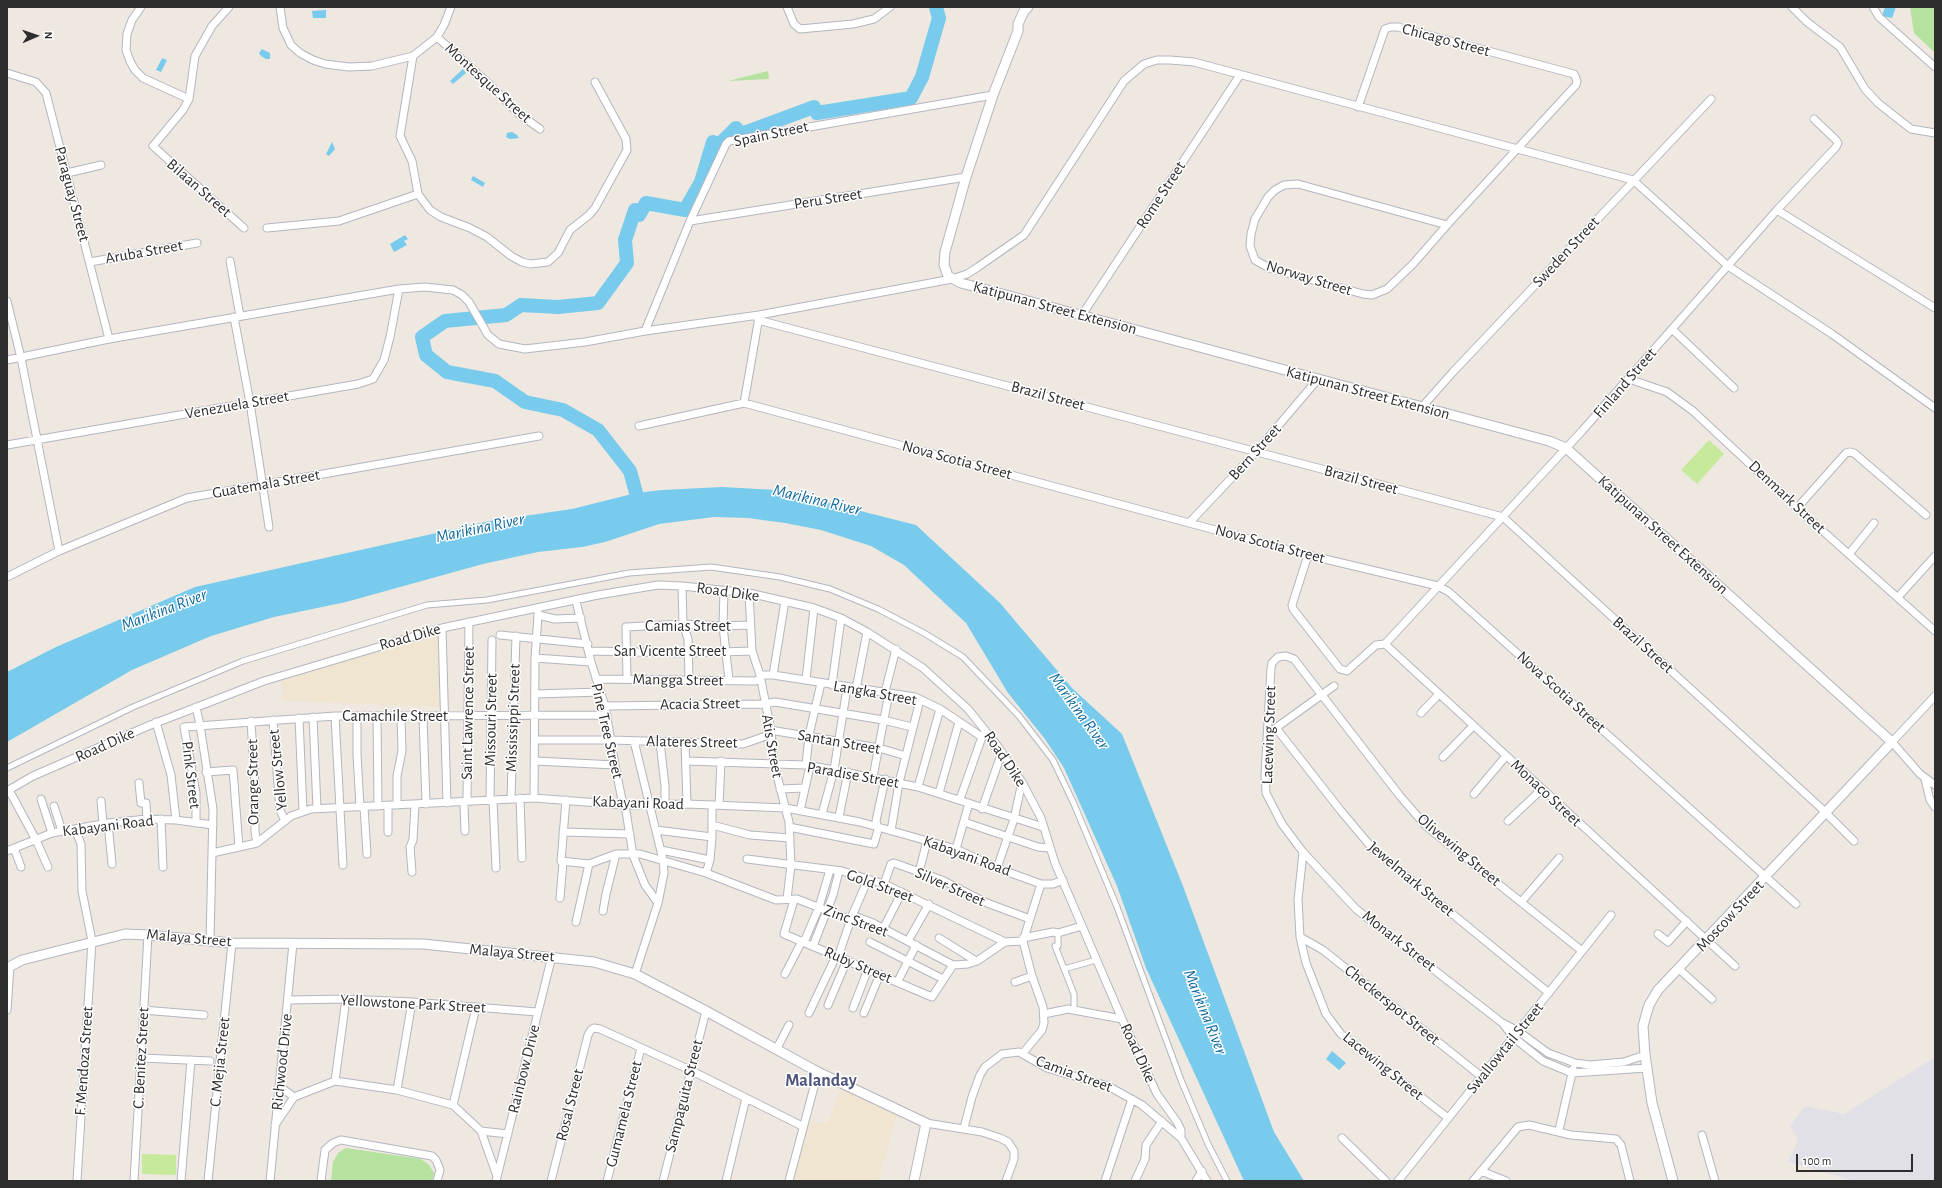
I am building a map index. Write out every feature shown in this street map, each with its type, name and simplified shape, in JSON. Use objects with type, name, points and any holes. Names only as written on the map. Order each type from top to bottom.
[{"type":"street","points":[[142,7],[132,20],[127,34],[126,50],[130,61],[135,70],[143,78],[189,99],[195,56],[212,26],[229,7]]},
{"type":"street","points":[[280,7],[284,28],[291,45],[300,53],[325,64],[357,67],[372,66],[413,56],[437,37],[444,25],[451,7]]},
{"type":"street","points":[[787,7],[794,24],[800,29],[853,24],[874,18],[890,7]]},
{"type":"street","name":"Katipunan Street Extension","points":[[1029,7],[1024,11],[1018,24],[1018,31],[993,95],[966,177],[944,258],[946,271],[952,279],[961,283],[1549,442],[1566,448],[1892,742],[1925,779],[1935,785]]},
{"type":"street","points":[[1792,7],[1807,22],[1840,47],[1865,89],[1878,103],[1912,128],[1935,133]]},
{"type":"street","points":[[1874,7],[1879,16],[1935,67]]},
{"type":"street","name":"Chicago Street","points":[[1358,107],[1385,29],[1391,27],[1398,27],[1574,74],[1577,78],[1576,85]]},
{"type":"street","name":"Montesque Street","points":[[437,37],[486,81],[519,114],[540,129]]},
{"type":"street","points":[[413,56],[400,136],[412,161],[418,194],[430,210],[441,217],[470,228],[487,237],[511,256],[522,262],[539,264],[548,262],[558,253],[570,230],[589,215],[595,208],[627,150],[626,139],[594,82]]},
{"type":"street","points":[[7,360],[109,338],[398,289],[425,286],[453,290],[462,295],[470,302],[474,312],[488,334],[499,344],[525,349],[585,342],[645,331],[759,317],[952,279],[972,271],[1024,235],[1124,81],[1144,64],[1157,60],[1170,60],[1194,62],[1516,150],[1633,180],[1728,266],[1832,334],[1935,408]]},
{"type":"street","name":"Paraguay Street","points":[[7,73],[36,82],[46,93],[109,338]]},
{"type":"street","name":"Rome Street","points":[[1082,315],[1240,75]]},
{"type":"street","name":"Norway Street","points":[[1447,225],[1298,184],[1284,185],[1268,197],[1250,234],[1250,246],[1256,260],[1269,268],[1363,294],[1372,295],[1387,289],[1413,264],[1576,85]]},
{"type":"street","name":"Spain Street","points":[[645,331],[690,221],[726,144],[732,139],[993,95]]},
{"type":"street","name":"Bilaan Street","points":[[189,99],[176,120],[153,145],[154,148],[244,228]]},
{"type":"street","name":"Sweden Street","points":[[1422,408],[1458,366],[1711,99]]},
{"type":"street","name":"Finland Street","points":[[1385,644],[1629,379],[1777,210],[1836,147],[1838,143],[1836,140],[1814,119]]},
{"type":"street","points":[[67,174],[101,165]]},
{"type":"street","name":"Peru Street","points":[[690,221],[966,177]]},
{"type":"street","points":[[267,228],[339,221],[418,194]]},
{"type":"street","points":[[1777,210],[1935,308]]},
{"type":"street","name":"Aruba Street","points":[[90,262],[197,242]]},
{"type":"street","points":[[230,261],[269,527]]},
{"type":"street","name":"Venezuela Street","points":[[7,445],[358,384],[373,379],[384,360],[390,337],[398,289]]},
{"type":"street","points":[[7,301],[21,358],[59,551]]},
{"type":"street","points":[[744,404],[759,317]]},
{"type":"street","name":"Brazil Street","points":[[759,317],[793,328],[1503,517],[1826,813],[1854,841]]},
{"type":"street","points":[[1672,329],[1734,388]]},
{"type":"street","name":"Denmark Street","points":[[1629,379],[1667,392],[1682,402],[1935,631]]},
{"type":"street","name":"Bern Street","points":[[1189,523],[1256,452],[1318,380]]},
{"type":"street","name":"Nova Scotia Street","points":[[639,426],[744,404],[1308,555],[1438,586],[1455,597],[1796,904]]},
{"type":"street","name":"Guatemala Street","points":[[7,577],[59,551],[187,498],[539,436]]},
{"type":"street","points":[[1798,508],[1846,453],[1850,452],[1854,453],[1926,515]]},
{"type":"street","points":[[1849,554],[1874,522]]},
{"type":"street","points":[[1308,555],[1292,605],[1293,609],[1340,669],[1347,671],[1376,645],[1385,644]]},
{"type":"street","points":[[1898,597],[1935,556]]},
{"type":"street","points":[[7,768],[133,707],[243,661],[427,605],[487,600],[629,573],[711,567],[780,577],[830,589],[898,619],[924,633],[962,657],[1019,716],[1053,760],[1074,804],[1117,907],[1181,1080],[1208,1144],[1227,1181]]},
{"type":"street","name":"Road Dike","points":[[8,791],[33,776],[156,722],[264,680],[442,628],[469,622],[538,611],[629,589],[658,585],[749,593],[814,608],[841,618],[867,632],[896,649],[923,668],[968,709],[984,734],[1002,752],[1022,782],[1043,827],[1063,880],[1122,1019],[1157,1094],[1181,1130],[1181,1138]]},
{"type":"street","points":[[682,586],[683,624],[687,632],[689,680]]},
{"type":"street","points":[[724,590],[723,626],[729,680]]},
{"type":"street","name":"Atis Street","points":[[749,593],[752,651],[760,677],[771,731],[774,764],[790,827],[791,899],[784,932]]},
{"type":"street","name":"Pine Tree Street","points":[[576,601],[591,662],[605,706],[622,800],[625,805],[633,855],[645,885],[658,903]]},
{"type":"street","points":[[773,675],[785,601]]},
{"type":"street","points":[[806,680],[814,608]]},
{"type":"street","points":[[534,798],[535,658],[538,611],[555,619],[581,618]]},
{"type":"street","points":[[832,685],[841,618]]},
{"type":"street","name":"Saint Lawrence Street","points":[[465,831],[465,802],[467,798],[469,622]]},
{"type":"street","name":"Camias Street","points":[[626,652],[626,627],[683,624],[723,626],[750,625]]},
{"type":"street","points":[[442,628],[447,804]]},
{"type":"street","points":[[856,689],[867,632]]},
{"type":"street","name":"San Vicente Street","points":[[500,635],[626,652],[688,653],[752,651]]},
{"type":"street","name":"Mississippi Street","points":[[511,799],[516,636]]},
{"type":"street","name":"Missouri Street","points":[[492,640],[490,715],[492,801],[496,868]]},
{"type":"street","name":"Monaco Street","points":[[1385,644],[1735,966]]},
{"type":"street","points":[[873,777],[879,748],[886,692],[896,649]]},
{"type":"street","points":[[626,652],[627,679]]},
{"type":"street","name":"Lacewing Street","points":[[1322,696],[1294,659],[1286,656],[1278,657],[1272,663],[1269,733],[1265,775],[1266,793],[1282,824],[1303,852],[1298,900],[1300,937],[1306,963],[1326,1014],[1342,1034],[1448,1118]]},
{"type":"street","points":[[535,658],[591,662]]},
{"type":"street","name":"Langka Street","points":[[760,677],[773,675],[847,688],[886,692],[920,700],[940,709],[958,722],[984,734]]},
{"type":"street","name":"Mangga Street","points":[[596,679],[754,681],[760,677]]},
{"type":"street","points":[[800,811],[808,765],[809,736],[821,683]]},
{"type":"street","points":[[1269,733],[1334,686]]},
{"type":"street","points":[[822,814],[834,770],[837,741],[847,688]]},
{"type":"street","points":[[535,694],[601,692]]},
{"type":"street","points":[[1421,713],[1438,694]]},
{"type":"street","name":"Olivewing Street","points":[[1322,696],[1400,796],[1426,826],[1582,951]]},
{"type":"street","name":"Moscow Street","points":[[1673,1181],[1657,1125],[1646,1068],[1643,1026],[1649,1005],[1658,990],[1707,940],[1935,696]]},
{"type":"street","points":[[891,831],[899,783],[920,700]]},
{"type":"street","name":"Acacia Street","points":[[605,706],[765,704],[775,702],[883,720],[912,727]]},
{"type":"street","points":[[196,707],[200,725],[206,772],[212,796],[213,825],[210,942]]},
{"type":"street","points":[[918,787],[940,709]]},
{"type":"street","points":[[335,716],[342,865]]},
{"type":"street","name":"Camachile Street","points":[[184,727],[335,716],[606,716]]},
{"type":"street","points":[[357,716],[357,754],[367,854]]},
{"type":"street","points":[[377,716],[378,806]]},
{"type":"street","points":[[423,716],[426,804]]},
{"type":"street","points":[[313,717],[317,808]]},
{"type":"street","points":[[397,805],[397,776],[402,751],[401,717]]},
{"type":"street","points":[[299,718],[303,811]]},
{"type":"street","name":"Yellow Street","points":[[273,720],[280,810],[285,821]]},
{"type":"street","name":"Orange Street","points":[[251,721],[255,786],[255,832],[257,842]]},
{"type":"street","points":[[156,722],[171,775],[176,820]]},
{"type":"street","points":[[939,793],[958,722]]},
{"type":"street","points":[[1443,757],[1473,726]]},
{"type":"street","name":"Pink Street","points":[[184,727],[196,793],[196,823]]},
{"type":"street","name":"Jewelmark Street","points":[[1276,728],[1341,812],[1373,849],[1549,994]]},
{"type":"street","name":"Santan Street","points":[[771,731],[879,748],[906,756]]},
{"type":"street","name":"Alateres Street","points":[[535,740],[611,740],[743,744],[766,736],[771,731]]},
{"type":"street","points":[[960,799],[984,734]]},
{"type":"street","points":[[634,741],[663,860],[662,886],[658,903],[635,974]]},
{"type":"street","points":[[660,742],[665,805]]},
{"type":"street","points":[[685,743],[687,804]]},
{"type":"street","points":[[982,809],[1002,752]]},
{"type":"street","points":[[1474,794],[1506,756]]},
{"type":"street","name":"Paradise Street","points":[[686,760],[808,765],[848,772],[918,787],[960,799],[982,809],[1043,827]]},
{"type":"street","points":[[535,761],[615,765]]},
{"type":"street","points":[[706,873],[710,860],[712,826],[721,761]]},
{"type":"street","points":[[206,772],[233,770],[239,846]]},
{"type":"street","points":[[839,817],[848,772]]},
{"type":"street","points":[[790,827],[872,845],[875,843],[877,827],[876,821],[885,779]]},
{"type":"street","name":"Katipunan Street Extension","points":[[1925,779],[1930,800],[1935,807]]},
{"type":"street","points":[[997,868],[1014,819],[1022,782]]},
{"type":"street","points":[[139,783],[141,803],[146,803],[147,819]]},
{"type":"street","points":[[780,789],[804,788]]},
{"type":"street","points":[[1508,821],[1542,789]]},
{"type":"street","points":[[8,791],[36,840],[48,868]]},
{"type":"street","points":[[520,798],[522,858]]},
{"type":"street","name":"Kabayani Road","points":[[212,852],[257,842],[285,821],[303,811],[317,808],[447,804],[534,798],[625,805],[687,804],[786,808],[839,817],[956,849],[997,868],[1041,884],[1053,884],[1063,880]]},
{"type":"street","points":[[41,799],[52,833]]},
{"type":"street","points":[[560,898],[566,800]]},
{"type":"street","points":[[101,801],[112,864]]},
{"type":"street","points":[[956,849],[969,803]]},
{"type":"street","points":[[412,872],[410,847],[413,840],[415,805]]},
{"type":"street","points":[[54,806],[62,831]]},
{"type":"street","points":[[388,806],[388,832]]},
{"type":"street","points":[[161,819],[163,867]]},
{"type":"street","name":"Kabayani Road","points":[[11,850],[52,833],[105,823],[161,819],[213,825]]},
{"type":"street","points":[[964,822],[1007,838],[1038,847],[1050,848]]},
{"type":"street","points":[[712,826],[750,835],[790,838]]},
{"type":"street","name":"F. Mendoza Street","points":[[75,829],[80,844],[82,891],[92,941],[76,1181]]},
{"type":"street","points":[[656,830],[712,837]]},
{"type":"street","points":[[563,832],[630,834]]},
{"type":"street","points":[[919,872],[927,841]]},
{"type":"street","points":[[11,850],[21,867]]},
{"type":"street","points":[[661,850],[710,860]]},
{"type":"street","name":"Monark Street","points":[[1303,852],[1356,908],[1501,1022],[1518,1031],[1548,1053],[1575,1063],[1590,1065],[1618,1062],[1645,1055]]},
{"type":"street","points":[[562,862],[589,864],[616,854]]},
{"type":"street","points":[[603,911],[616,854]]},
{"type":"street","name":"Zinc Street","points":[[616,854],[640,854],[663,860],[706,873],[776,900],[800,900],[846,918],[857,917],[908,941],[953,965]]},
{"type":"street","points":[[1522,902],[1559,858]]},
{"type":"street","name":"Gold Street","points":[[747,859],[839,871],[884,884],[929,904],[1005,942]]},
{"type":"street","name":"Silver Street","points":[[884,884],[893,863],[942,880],[987,903],[1030,919]]},
{"type":"street","points":[[576,922],[589,864]]},
{"type":"street","points":[[785,974],[803,942],[819,907],[830,870]]},
{"type":"street","points":[[813,946],[828,911],[839,871]]},
{"type":"street","points":[[809,1013],[837,956],[868,879]]},
{"type":"street","points":[[964,1128],[974,1092],[985,1067],[1002,1054],[1014,1052],[1023,1053],[1042,1030],[1044,1014],[1023,940],[1041,884]]},
{"type":"street","points":[[883,929],[902,892]]},
{"type":"street","points":[[908,941],[929,904]]},
{"type":"street","name":"Swallowtail Street","points":[[1398,1181],[1611,915]]},
{"type":"street","points":[[1658,934],[1668,942],[1687,921]]},
{"type":"street","points":[[870,942],[943,979],[953,965],[968,964],[976,961],[1005,942],[1023,940],[1053,932],[1058,933],[1082,926]]},
{"type":"street","name":"Ruby Street","points":[[784,932],[803,942],[933,997],[943,979]]},
{"type":"street","points":[[1058,933],[1058,946],[1055,946],[1074,994],[1074,1010]]},
{"type":"street","name":"Malaya Street","points":[[8,967],[22,960],[92,941],[125,934],[232,943],[424,944],[552,956],[594,962],[635,974],[818,1072],[926,1123]]},
{"type":"street","name":"C. Benitez Street","points":[[134,1181],[148,935]]},
{"type":"street","name":"Checkerspot Street","points":[[1300,937],[1323,950],[1482,1077]]},
{"type":"street","points":[[939,938],[976,961]]},
{"type":"street","name":"C. Mejia Street","points":[[208,1181],[232,943]]},
{"type":"street","name":"Richwood Drive","points":[[270,1181],[293,943]]},
{"type":"street","points":[[898,981],[916,945]]},
{"type":"street","name":"Rainbow Drive","points":[[497,1178],[552,956]]},
{"type":"street","points":[[828,1005],[847,960]]},
{"type":"street","points":[[1064,969],[1096,960]]},
{"type":"street","points":[[7,1010],[8,967]]},
{"type":"street","points":[[853,1008],[868,969]]},
{"type":"street","points":[[1679,969],[1712,998]]},
{"type":"street","points":[[864,1014],[880,974]]},
{"type":"street","points":[[1015,982],[1032,976]]},
{"type":"street","points":[[335,1081],[346,999]]},
{"type":"street","name":"Yellowstone Park Street","points":[[288,1000],[346,999],[412,1002],[537,1012]]},
{"type":"street","points":[[397,1090],[412,1002]]},
{"type":"street","points":[[453,1105],[476,1007]]},
{"type":"street","points":[[1044,1014],[1061,1009],[1122,1019]]},
{"type":"street","points":[[143,1010],[204,1015]]},
{"type":"street","name":"Sampaguita Street","points":[[663,1181],[706,1011]]},
{"type":"street","name":"Monark Street","points":[[1501,1022],[1513,1037],[1543,1061],[1572,1073],[1646,1068]]},
{"type":"street","points":[[776,1050],[789,1025]]},
{"type":"street","name":"Rosal Street","points":[[551,1181],[588,1035],[591,1030],[600,1029],[641,1048]]},
{"type":"street","points":[[641,1048],[690,1070],[802,1126]]},
{"type":"street","name":"Gumamela Street","points":[[607,1181],[641,1048]]},
{"type":"street","name":"Camia Street","points":[[1023,1053],[1048,1068],[1101,1083],[1132,1099],[1162,1121],[1181,1138]]},
{"type":"street","points":[[1543,1061],[1548,1053]]},
{"type":"street","points":[[141,1058],[210,1061]]},
{"type":"street","points":[[181,1181],[190,1060]]},
{"type":"street","points":[[1559,1130],[1575,1063]]},
{"type":"street","points":[[789,1181],[802,1126],[818,1072]]},
{"type":"street","points":[[275,1125],[294,1097],[335,1081],[397,1090],[453,1105],[481,1131],[497,1178]]},
{"type":"street","points":[[279,1086],[294,1097]]},
{"type":"street","points":[[726,1181],[746,1098]]},
{"type":"street","points":[[1105,1181],[1132,1099]]},
{"type":"street","points":[[1135,1181],[1145,1159],[1146,1145],[1162,1121]]},
{"type":"street","points":[[914,1181],[926,1123],[964,1128],[1000,1138],[1012,1147],[1014,1159],[1006,1181]]},
{"type":"street","points":[[1473,1181],[1518,1127],[1529,1124],[1559,1130],[1571,1135],[1616,1139],[1621,1145],[1630,1181]]},
{"type":"street","points":[[481,1131],[508,1134]]},
{"type":"street","points":[[1702,1135],[1715,1181]]},
{"type":"street","points":[[1181,1138],[1207,1181]]},
{"type":"street","points":[[1342,1138],[1386,1181]]},
{"type":"street","points":[[321,1181],[325,1150],[332,1143],[342,1140],[432,1156],[436,1160],[440,1170],[437,1181]]},
{"type":"street","points":[[1196,1181],[1202,1171]]},
{"type":"street","points":[[1481,1171],[1506,1181]]},
{"type":"shaded area","points":[[439,630],[443,707],[283,701],[281,678]]},
{"type":"shaded area","points":[[1935,1057],[1935,1181],[1854,1181],[1788,1162],[1798,1140],[1790,1126],[1805,1106],[1844,1114]]},
{"type":"shaded area","points":[[842,1088],[897,1115],[878,1181],[793,1181],[808,1119],[827,1124]]},
{"type":"green space","points":[[1910,7],[1935,7],[1935,53],[1914,33]]},
{"type":"green space","points":[[768,71],[769,79],[728,81]]},
{"type":"green space","points":[[1709,440],[1724,454],[1697,484],[1681,470]]},
{"type":"green space","points":[[346,1148],[421,1159],[429,1165],[434,1173],[432,1181],[331,1181],[333,1162],[338,1153]]},
{"type":"green space","points":[[142,1154],[176,1155],[176,1175],[142,1174]]},
{"type":"water","points":[[1885,7],[1896,7],[1892,18],[1882,16]]},
{"type":"water","points":[[326,10],[326,18],[313,18],[312,11]]},
{"type":"water","points":[[262,49],[270,53],[270,59],[266,59],[261,56],[259,53]]},
{"type":"water","points":[[162,58],[167,60],[161,72],[156,70]]},
{"type":"water","points":[[463,69],[466,73],[453,84],[450,81]]},
{"type":"water","points":[[512,132],[519,138],[510,139],[506,137],[507,133]]},
{"type":"water","points":[[332,142],[335,149],[329,156],[326,154]]},
{"type":"water","points":[[473,176],[485,183],[483,187],[471,180]]},
{"type":"water","points":[[405,235],[408,239],[404,241],[407,245],[394,252],[390,244]]},
{"type":"water","name":"Marikina River","points":[[722,487],[777,490],[916,525],[1000,603],[1072,688],[1122,734],[1183,886],[1274,1132],[1304,1181],[1244,1181],[1146,968],[1117,886],[1064,768],[1045,739],[1008,693],[966,623],[904,565],[871,546],[821,530],[748,518],[714,517],[659,524],[605,542],[582,547],[538,552],[483,564],[346,602],[274,617],[211,636],[132,670],[7,742],[7,672],[56,647],[195,587],[490,521],[572,509],[636,493]]},
{"type":"water","points":[[1332,1051],[1346,1063],[1339,1070],[1326,1059]]},
{"type":"waterway","points":[[638,510],[636,493],[630,471],[598,430],[563,410],[525,402],[495,381],[447,372],[426,355],[422,337],[445,321],[506,315],[521,305],[558,307],[598,303],[627,263],[625,240],[635,210],[639,215],[646,203],[685,210],[701,182],[713,142],[716,148],[736,128],[741,134],[814,107],[817,113],[911,98],[922,77],[939,18],[936,7]]},
{"type":"district","name":"Malanday","points":[[821,1081]]}]
